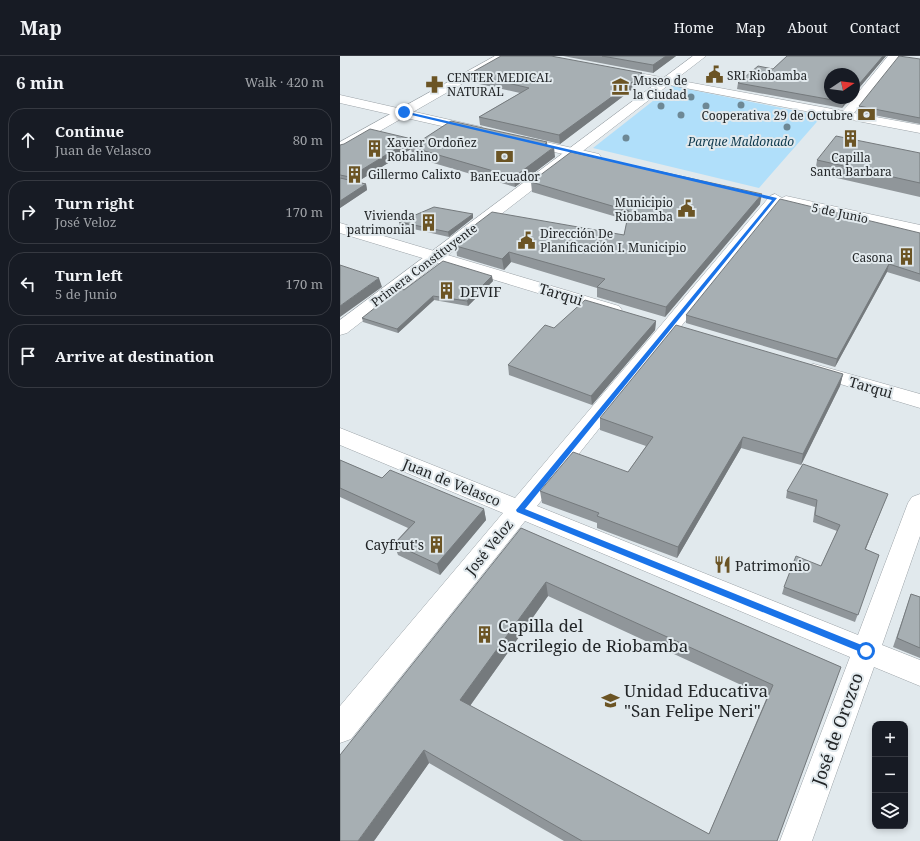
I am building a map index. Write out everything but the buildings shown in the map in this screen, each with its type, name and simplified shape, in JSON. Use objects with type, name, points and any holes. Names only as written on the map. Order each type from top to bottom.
[{"type":"street","points":[[340,148],[503,56]]},
{"type":"street","name":"Primera Constituyente","points":[[340,329],[700,56]]},
{"type":"street","points":[[846,115],[894,56],[907,58]]},
{"type":"street","points":[[597,68],[920,130]]},
{"type":"street","points":[[340,99],[404,112],[488,132]]},
{"type":"street","points":[[511,138],[606,160]]},
{"type":"street","name":"5 de Junio","points":[[768,197],[920,230]]},
{"type":"street","name":"José Veloz","points":[[344,716],[520,510],[670,327],[768,197]]},
{"type":"street","name":"Tarqui","points":[[340,228],[627,314]]},
{"type":"street","name":"Tarqui","points":[[799,365],[920,401]]},
{"type":"street","name":"Juan de Velasco","points":[[340,436],[920,673]]},
{"type":"street","name":"José de Orozco","points":[[796,841],[920,504]]},
{"type":"green space","name":"Parque Maldonado","points":[[672,86],[822,116],[759,188],[593,148]]},
{"type":"place","name":"SRI Riobamba","points":[[714,75]]},
{"type":"place","name":"CENTER MEDICAL NATURAL","points":[[434,84]]},
{"type":"place","name":"Museo de la Ciudad","points":[[620,87]]},
{"type":"place","name":"Cooperativa 29 de Octubre","points":[[866,115]]},
{"type":"place","name":"Capilla Santa Barbara","points":[[851,138]]},
{"type":"place","name":"Xavier Ordoñez Robalino","points":[[374,149]]},
{"type":"place","name":"BanEcuador","points":[[505,157]]},
{"type":"place","name":"Gillermo Calixto","points":[[355,174]]},
{"type":"place","name":"Municipio Riobamba","points":[[686,209]]},
{"type":"place","name":"Vivienda patrimonial","points":[[428,222]]},
{"type":"place","name":"Dirección De Planificación I. Municipio","points":[[527,240]]},
{"type":"place","name":"Casona","points":[[906,257]]},
{"type":"place","name":"DEVIF","points":[[447,291]]},
{"type":"place","name":"Cayfrut's","points":[[437,544]]},
{"type":"place","name":"Patrimonio","points":[[722,565]]},
{"type":"place","name":"Capilla del Sacrilegio de Riobamba","points":[[485,635]]},
{"type":"place","name":"Unidad Educativa \"San Felipe Neri\"","points":[[611,700]]},
{"type":"route","points":[[404,112],[775,199],[520,510],[866,651]]}]
